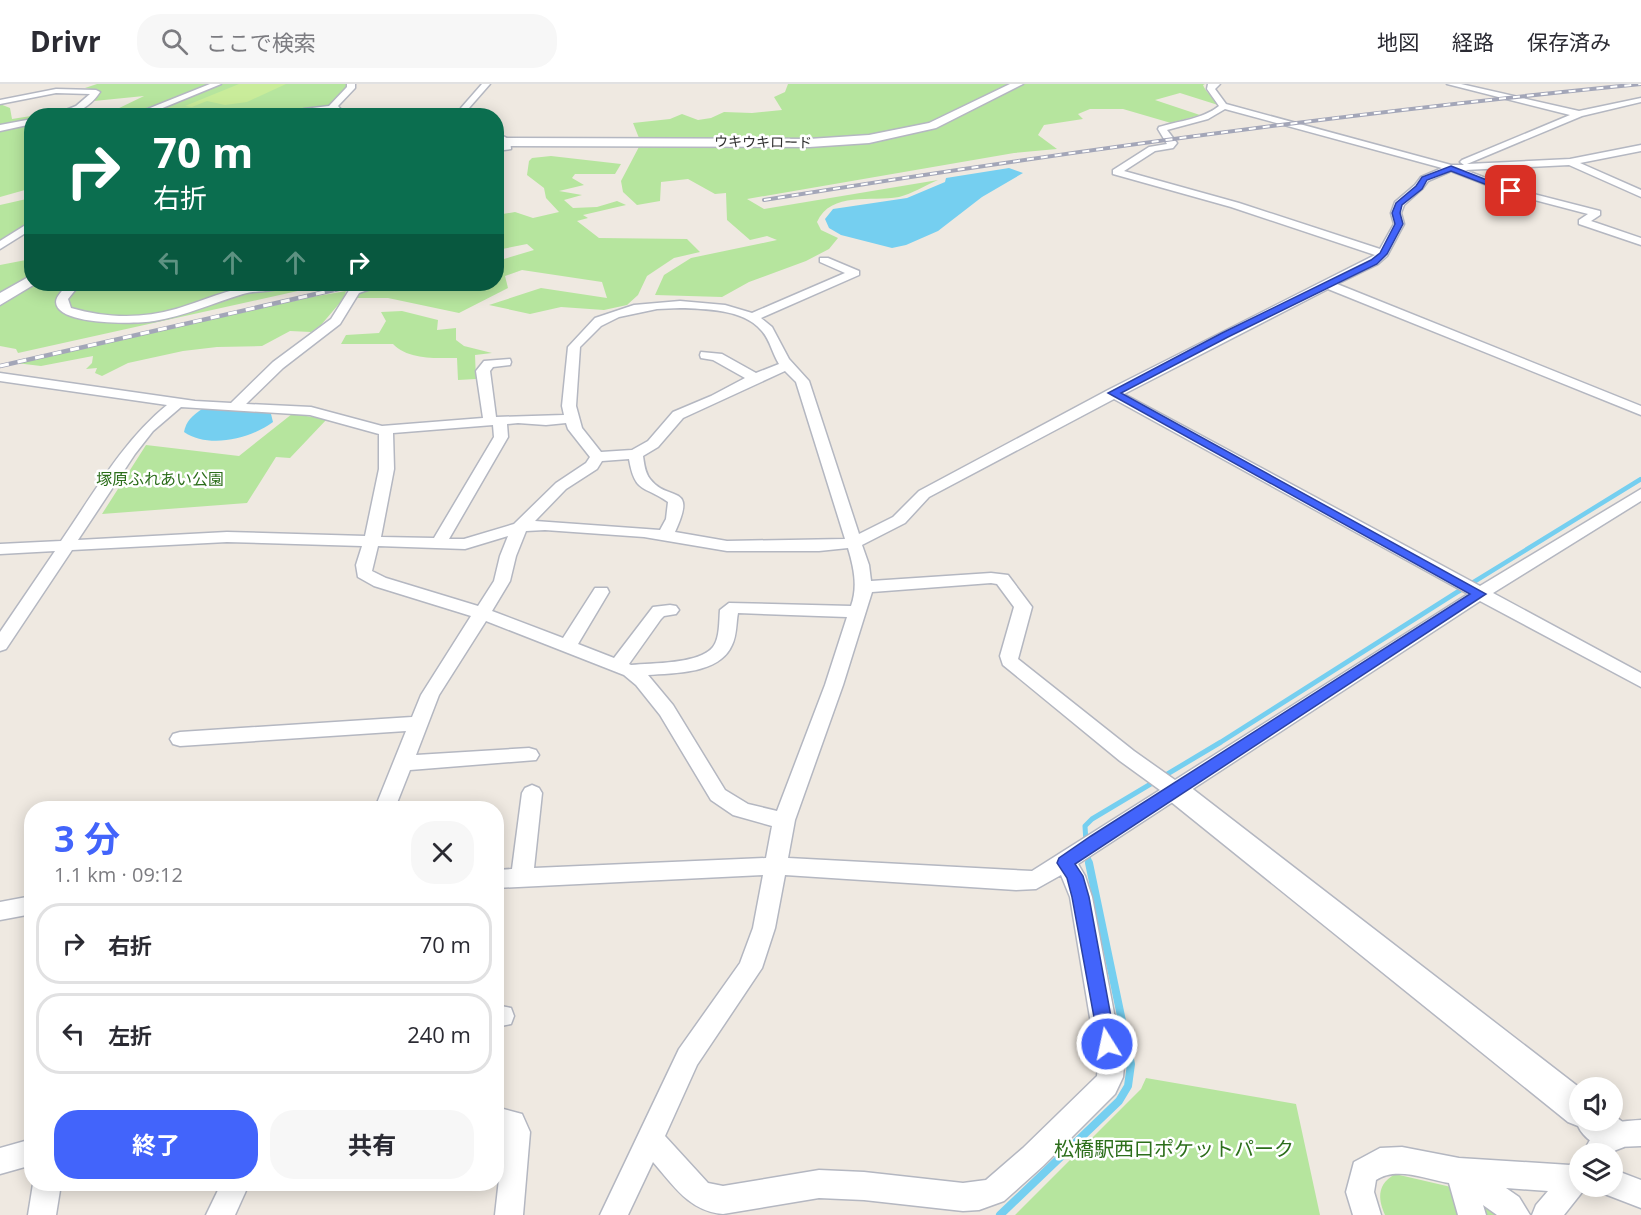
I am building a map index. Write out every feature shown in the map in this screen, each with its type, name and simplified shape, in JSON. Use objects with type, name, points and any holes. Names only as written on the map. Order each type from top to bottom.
[{"type":"street","points":[[155,108],[217,84]]},
{"type":"street","points":[[334,108],[336,101],[351,88],[351,84]]},
{"type":"street","points":[[465,108],[486,84]]},
{"type":"street","name":"ウキウキロード","points":[[504,142],[809,143],[869,139],[932,126],[1018,84]]},
{"type":"street","points":[[1216,84],[1211,86],[1211,89],[1223,106],[1453,167],[1511,191],[1596,213],[1583,222],[1641,242]]},
{"type":"street","points":[[1451,84],[1579,114]]},
{"type":"street","points":[[0,95],[22,88]]},
{"type":"street","points":[[0,102],[56,91],[96,92],[90,102],[79,108]]},
{"type":"street","points":[[0,549],[227,537],[478,542],[520,527],[580,527],[666,535],[690,541],[752,548],[853,543],[899,520],[924,494],[1225,335],[1374,262],[1383,254],[1399,224],[1396,213],[1399,204],[1419,187],[1424,179],[1579,114],[1641,100]]},
{"type":"street","points":[[1223,106],[1220,110],[1210,114],[1162,129],[1172,143],[1170,146],[1152,149],[1116,172],[1234,205],[1383,254]]},
{"type":"street","points":[[0,128],[24,123]]},
{"type":"street","points":[[1453,167],[1570,162],[1641,148]]},
{"type":"street","points":[[1570,162],[1641,194]]},
{"type":"street","points":[[0,246],[24,230]]},
{"type":"street","points":[[753,317],[855,273],[824,260]]},
{"type":"street","points":[[0,300],[24,284]]},
{"type":"street","points":[[1329,285],[1641,411]]},
{"type":"street","points":[[68,291],[62,299],[62,305],[67,311],[87,317],[123,320],[153,318],[178,312],[240,291]]},
{"type":"street","points":[[233,408],[278,365],[336,321],[355,291]]},
{"type":"street","points":[[597,457],[575,429],[569,396],[574,347],[585,338],[593,325],[602,319],[634,310],[678,304],[721,307],[753,317],[763,324],[787,365],[802,381],[865,587],[859,612],[784,820],[764,928],[750,968],[688,1057],[614,1215]]},
{"type":"street","points":[[706,355],[717,357],[755,378]]},
{"type":"street","points":[[440,543],[466,492],[501,437],[483,371],[489,364],[505,362]]},
{"type":"street","points":[[597,457],[634,454],[653,444],[678,415],[787,365]]},
{"type":"street","points":[[0,377],[178,403],[311,411],[382,430],[387,433],[386,468],[371,541],[363,565],[364,573],[370,578],[482,613],[624,669],[647,684],[664,707],[718,795],[727,804],[739,810],[784,820]]},
{"type":"street","points":[[1113,393],[1641,681]]},
{"type":"street","points":[[0,645],[139,439],[148,428],[178,403]]},
{"type":"street","points":[[382,430],[495,421],[546,421],[573,418]]},
{"type":"street","points":[[634,454],[642,479],[654,489],[670,494],[675,499],[676,510],[666,535]]},
{"type":"street","points":[[388,801],[436,683],[506,573],[508,556],[520,527],[561,486],[592,466],[597,457]]},
{"type":"street","points":[[504,879],[774,866],[1027,881],[1044,876],[1096,840],[1165,783],[1641,494]]},
{"type":"street","points":[[865,587],[1002,579],[1023,607],[1017,635],[1008,655],[1009,661],[1569,1101]]},
{"type":"street","points":[[567,647],[601,592]]},
{"type":"street","points":[[624,669],[699,662],[712,658],[722,650],[729,610],[735,607],[859,612]]},
{"type":"street","points":[[624,669],[655,615],[659,610],[670,610]]},
{"type":"street","points":[[180,739],[418,723]]},
{"type":"street","points":[[402,764],[529,755]]},
{"type":"street","points":[[522,878],[532,793]]},
{"type":"street","points":[[650,1139],[698,1193],[709,1199],[723,1200],[819,1184],[864,1186],[963,1197],[979,1196],[994,1191],[1089,1104],[1110,1077],[1111,1066],[1072,858]]},
{"type":"street","points":[[0,910],[24,906]]},
{"type":"street","points":[[504,1121],[513,1122],[517,1132],[508,1215]]},
{"type":"street","points":[[0,1161],[24,1154]]},
{"type":"street","points":[[1367,1215],[1360,1192],[1364,1172],[1380,1161],[1402,1160],[1459,1172],[1569,1177]]},
{"type":"street","points":[[1459,1172],[1472,1215]]},
{"type":"street","points":[[1459,1172],[1509,1207],[1516,1215]]},
{"type":"street","points":[[1623,1187],[1641,1194]]},
{"type":"street","points":[[1546,1215],[1569,1188]]},
{"type":"street","points":[[42,1215],[46,1191]]},
{"type":"street","points":[[220,1215],[232,1191]]},
{"type":"green space","points":[[97,84],[213,84],[146,108],[119,108],[144,96],[94,101],[100,91],[85,88]]},
{"type":"green space","points":[[220,84],[350,84],[331,108],[155,108]]},
{"type":"green space","points":[[239,84],[286,84],[247,102],[225,105],[207,101],[192,107],[185,106]]},
{"type":"green space","points":[[788,84],[1205,84],[1204,88],[1218,105],[1180,93],[1155,100],[1200,115],[1171,123],[1123,109],[1090,109],[1078,114],[1083,119],[1044,125],[1038,135],[1057,149],[1014,153],[747,199],[764,209],[938,180],[899,197],[853,200],[832,206],[823,212],[817,222],[821,230],[838,238],[829,249],[806,261],[749,282],[722,297],[655,295],[664,275],[691,258],[777,240],[767,236],[750,240],[727,220],[726,193],[715,194],[688,179],[661,182],[660,201],[637,205],[623,192],[621,181],[641,143],[633,123],[670,119],[682,114],[698,120],[711,118],[724,112],[752,113],[782,110],[774,97],[785,92]]},
{"type":"green space","points":[[0,104],[10,108],[12,119],[24,117],[24,190],[0,197]]},
{"type":"green space","points":[[551,156],[621,164],[615,174],[575,174],[572,178],[584,185],[559,191],[582,195],[564,200],[573,208],[597,207],[617,201],[626,205],[583,215],[588,218],[577,221],[599,238],[687,239],[700,252],[674,258],[647,276],[638,295],[627,305],[604,310],[561,307],[530,314],[489,305],[541,288],[607,298],[602,282],[522,270],[505,276],[508,288],[504,290],[504,259],[534,250],[527,244],[504,249],[504,214],[515,212],[533,218],[559,212],[546,198],[544,188],[527,175],[529,161],[532,158]]},
{"type":"green space","points":[[24,200],[24,226],[0,242],[0,205]]},
{"type":"green space","points":[[24,260],[24,291],[297,291],[18,353],[16,349],[0,346],[0,265]]},
{"type":"green space","points":[[346,291],[344,297],[355,296],[362,291],[502,291],[459,313],[388,298],[344,298],[321,325],[311,332],[290,331],[262,346],[217,347],[183,351],[128,363],[102,376],[95,373],[97,368],[86,369],[92,363],[93,356],[41,366],[16,363],[312,297]]},
{"type":"green space","points":[[402,311],[438,320],[437,330],[456,328],[456,340],[464,346],[492,353],[475,355],[476,379],[458,380],[457,358],[415,355],[393,344],[341,344],[346,335],[379,333],[386,321],[381,312]]},
{"type":"green space","name":"塚原ふれあい公園","points":[[292,414],[327,419],[290,458],[276,457],[247,503],[102,514],[146,445],[239,456]]},
{"type":"green space","name":"松橋駅西口ポケットパーク","points":[[1146,1078],[1296,1104],[1320,1215],[1015,1215],[1141,1089]]},
{"type":"green space","points":[[1395,1174],[1464,1190],[1505,1215],[1385,1215],[1380,1197],[1382,1187]]},
{"type":"water","points":[[1009,168],[1023,173],[982,197],[938,231],[906,245],[892,248],[841,235],[829,228],[825,219],[833,209],[907,198],[945,182],[946,178]]},
{"type":"water","points":[[202,409],[266,412],[271,414],[273,422],[241,437],[217,441],[205,440],[184,432],[190,419]]},
{"type":"waterway","points":[[1459,591],[1641,479]]},
{"type":"waterway","points":[[1086,843],[1085,826],[1092,819],[1221,742],[1462,589]]},
{"type":"waterway","points":[[1087,852],[1090,864]]},
{"type":"waterway","points":[[1000,1215],[1119,1101],[1128,1086],[1131,1064],[1089,863]]},
{"type":"railway","points":[[764,200],[1201,135],[1641,84]]},
{"type":"railway","points":[[0,366],[329,291]]},
{"type":"route","points":[[1107,1044],[1081,897],[1071,869],[1065,863],[1096,840],[1479,594],[1113,393],[1374,262],[1383,254],[1399,224],[1396,213],[1399,204],[1419,187],[1424,179],[1451,168],[1511,191]]}]
